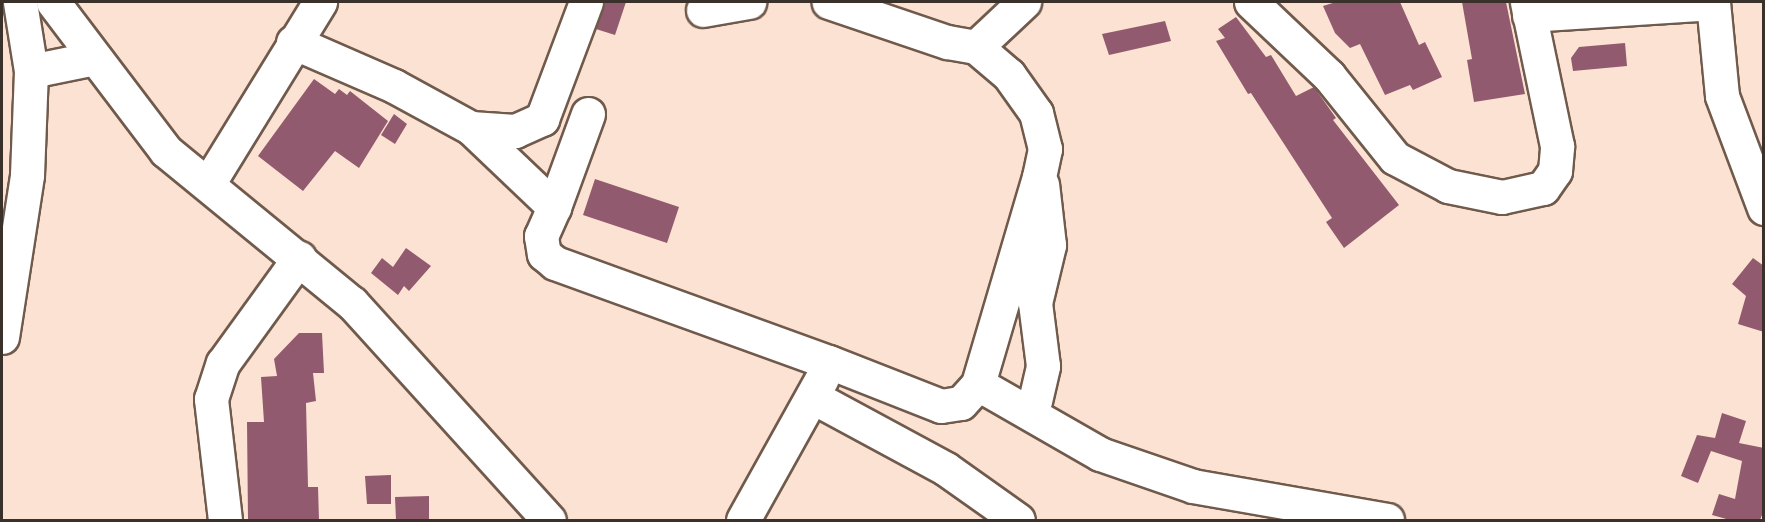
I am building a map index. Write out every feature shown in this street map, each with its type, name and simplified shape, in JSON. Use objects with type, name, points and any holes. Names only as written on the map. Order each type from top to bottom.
[{"type":"street","points":[[2,337],[27,175],[31,70],[20,2]]},
{"type":"street","points":[[53,2],[166,151],[352,303],[549,520]]},
{"type":"street","points":[[208,184],[293,42],[320,2]]},
{"type":"street","points":[[471,128],[515,131],[542,119],[586,2]]},
{"type":"street","points":[[703,10],[748,2]]},
{"type":"street","points":[[588,114],[555,207],[541,236],[544,254],[555,264],[829,362],[941,406],[961,403],[978,384],[1039,177],[1045,149],[1036,113],[1009,75],[976,47],[947,42],[829,2]]},
{"type":"street","points":[[976,47],[1024,2]]},
{"type":"street","points":[[1251,2],[1329,76],[1395,158],[1448,186],[1502,197],[1543,188],[1555,171],[1557,146],[1528,8],[1713,2],[1722,96],[1764,208]]},
{"type":"street","points":[[293,42],[394,86],[471,128],[555,207]]},
{"type":"street","points":[[31,70],[96,58]]},
{"type":"street","points":[[1035,401],[1043,366],[1035,303],[1048,245],[1044,190],[1039,177]]},
{"type":"street","points":[[225,520],[211,399],[223,363],[299,258]]},
{"type":"street","points":[[743,520],[813,397],[829,362]]},
{"type":"street","points":[[978,384],[1100,454],[1182,482],[1387,520]]},
{"type":"street","points":[[813,397],[946,469],[1018,520]]},
{"type":"building","points":[[604,2],[626,2],[615,35],[596,29]]},
{"type":"building","points":[[1336,2],[1400,2],[1419,45],[1425,42],[1442,77],[1413,90],[1410,85],[1385,95],[1360,44],[1350,48],[1335,33],[1323,6]]},
{"type":"building","points":[[1462,2],[1506,2],[1525,94],[1474,102],[1467,60],[1472,59]]},
{"type":"building","points":[[1236,17],[1266,57],[1271,55],[1296,96],[1314,87],[1336,118],[1333,120],[1399,205],[1344,248],[1326,222],[1332,218],[1251,93],[1248,94],[1216,41],[1225,38],[1218,29]]},
{"type":"building","points":[[1165,21],[1171,41],[1109,55],[1102,34]]},
{"type":"building","points":[[1625,43],[1627,66],[1573,71],[1571,58],[1579,47]]},
{"type":"building","points":[[314,79],[335,94],[339,89],[347,95],[350,91],[388,121],[359,168],[335,151],[303,191],[258,156]]},
{"type":"building","points":[[394,114],[407,124],[395,144],[381,135]]},
{"type":"building","points":[[595,179],[679,207],[667,243],[583,215]]},
{"type":"building","points":[[406,248],[431,266],[409,291],[404,286],[398,295],[371,273],[382,258],[393,267]]},
{"type":"building","points":[[1753,258],[1764,266],[1764,332],[1738,324],[1746,296],[1732,284]]},
{"type":"building","points":[[299,333],[322,333],[324,373],[313,373],[316,401],[306,403],[308,487],[318,487],[319,520],[248,520],[247,422],[264,422],[261,377],[277,376],[274,359]]},
{"type":"building","points":[[1722,413],[1746,421],[1739,443],[1764,448],[1764,510],[1760,520],[1730,520],[1712,515],[1719,494],[1735,499],[1742,461],[1711,451],[1698,483],[1681,476],[1697,435],[1715,438]]},
{"type":"building","points":[[391,475],[391,504],[367,504],[365,476]]},
{"type":"building","points":[[429,496],[429,520],[396,520],[395,497]]}]
